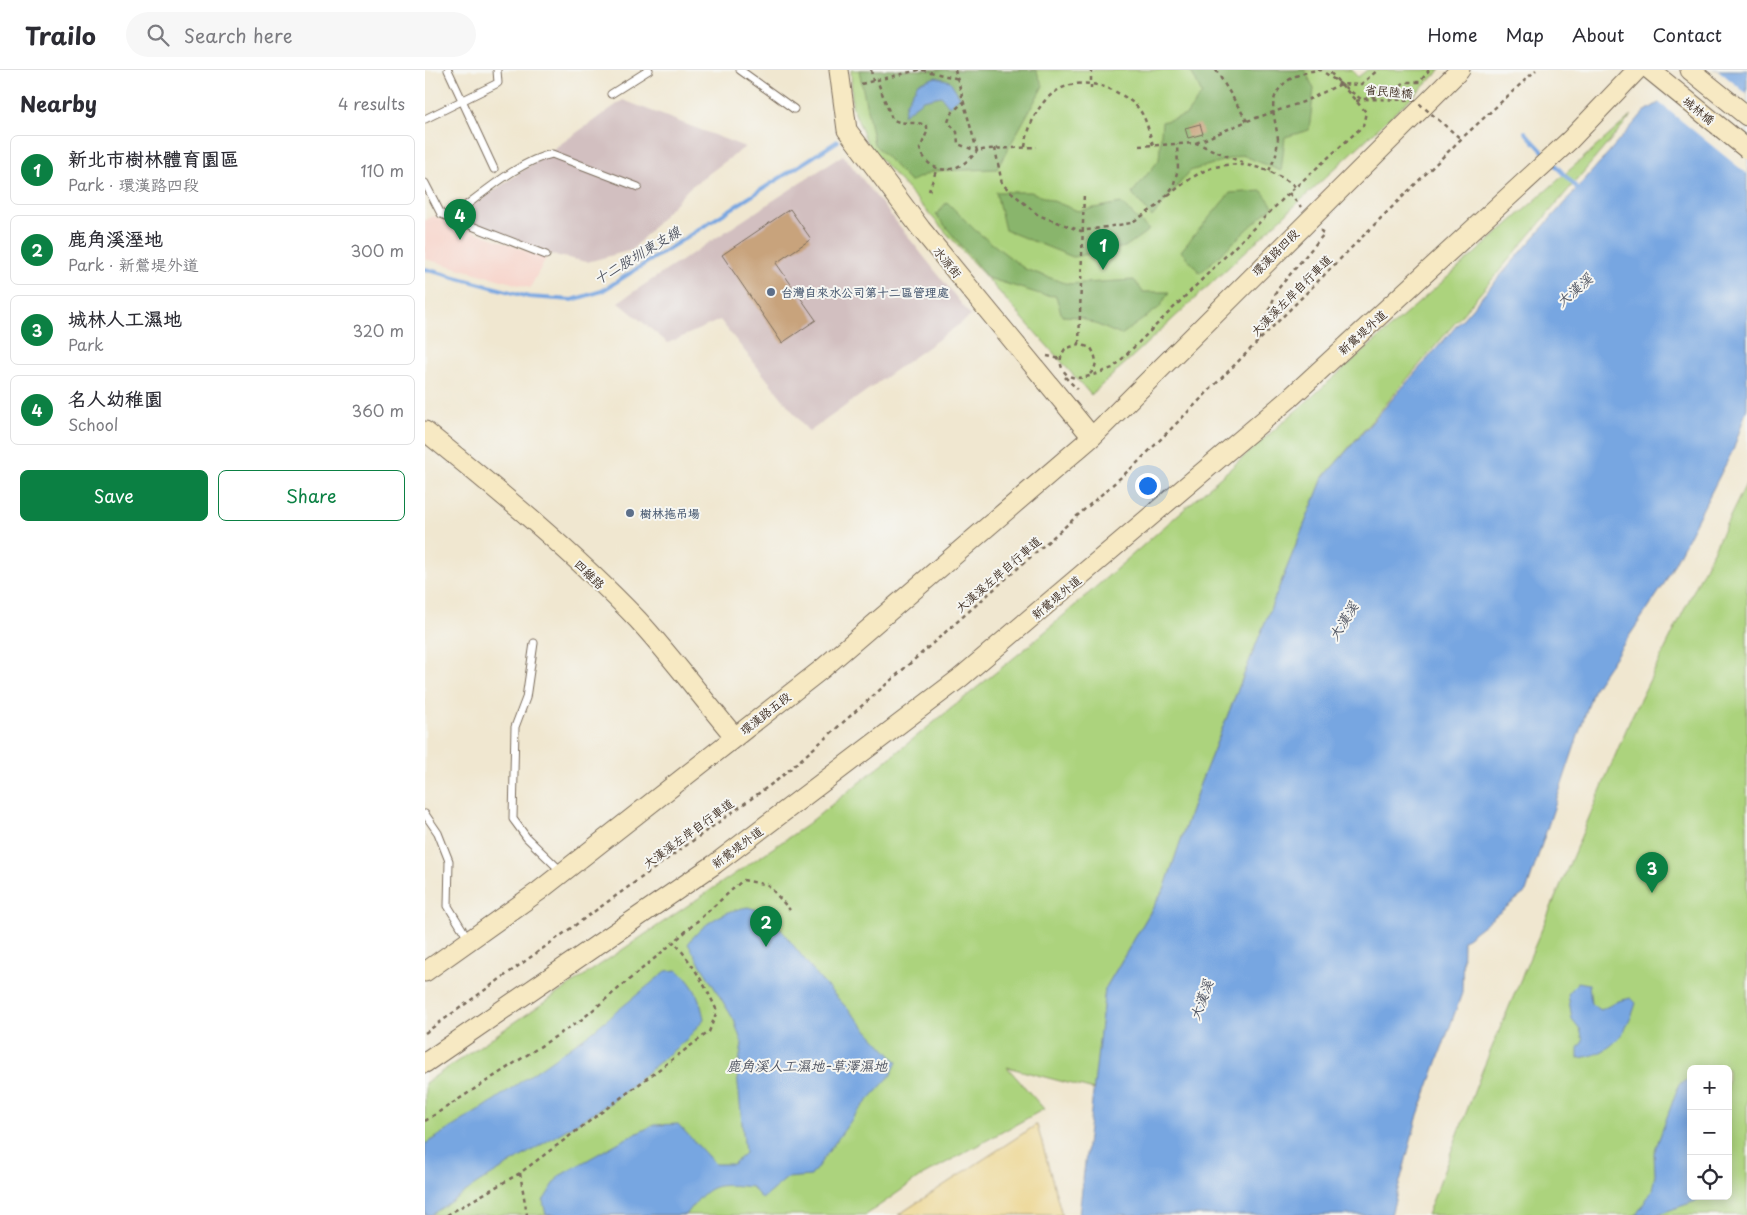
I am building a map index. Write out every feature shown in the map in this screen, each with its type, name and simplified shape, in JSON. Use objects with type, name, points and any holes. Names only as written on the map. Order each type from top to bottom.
[{"type":"street","name":"水源街","points":[[839,70],[847,130],[921,229],[1092,437]]},
{"type":"street","name":"環漢路四段","points":[[1092,437],[1309,218],[1460,70]]},
{"type":"street","name":"新鶯堤外道","points":[[425,1062],[715,864],[960,678],[1290,398],[1570,140],[1637,70]]},
{"type":"street","name":"城林橋","points":[[1651,70],[1747,149]]},
{"type":"street","name":"城林橋","points":[[1691,70],[1747,116]]},
{"type":"street","name":"四維路","points":[[425,431],[502,494],[601,584],[638,621],[735,737]]},
{"type":"street","name":"環漢路五段","points":[[425,972],[562,872],[822,668],[1092,437]]},
{"type":"lane","points":[[448,70],[494,169]]},
{"type":"lane","points":[[425,119],[498,83],[497,70]]},
{"type":"lane","points":[[611,94],[649,70]]},
{"type":"lane","points":[[740,70],[794,109]]},
{"type":"lane","points":[[449,218],[539,156],[552,154],[638,187]]},
{"type":"lane","points":[[425,183],[441,214],[547,255]]},
{"type":"lane","points":[[534,643],[526,698],[515,728],[513,819],[527,838],[562,872]]},
{"type":"lane","points":[[425,814],[438,832],[449,861],[448,906],[469,940]]},
{"type":"path","points":[[871,70],[873,81]]},
{"type":"path","points":[[861,84],[920,70],[959,79]]},
{"type":"path","points":[[955,70],[959,79],[977,152]]},
{"type":"path","points":[[1091,70],[1091,89]]},
{"type":"path","points":[[1216,70],[1247,121]]},
{"type":"path","name":"省民陸橋","points":[[1268,171],[1275,155],[1278,139],[1273,101],[1278,91],[1293,76],[1321,70],[1361,99],[1415,100],[1461,139]]},
{"type":"path","points":[[1090,374],[1096,364],[1094,353],[1086,345],[1079,344],[1065,349],[1061,366],[1068,375],[1079,379],[1113,368],[1295,187],[1363,126],[1366,112],[1328,70]]},
{"type":"path","points":[[1139,146],[1197,142],[1247,121],[1303,102],[1341,84],[1360,85],[1378,70]]},
{"type":"path","points":[[1356,101],[1390,93],[1405,82],[1420,82],[1429,70]]},
{"type":"path","name":"大漢溪左岸自行車道","points":[[425,1032],[780,778],[1136,464],[1461,139],[1534,70]]},
{"type":"path","points":[[877,80],[892,120],[921,123],[927,126],[927,132],[920,149],[923,159],[937,168],[957,169],[968,163],[977,152]]},
{"type":"path","points":[[1025,148],[1028,130],[1037,109],[1051,92],[1070,84],[1091,82],[1125,96],[1138,108],[1147,122],[1153,145]]},
{"type":"path","points":[[964,101],[951,114],[949,122],[957,132],[958,144],[977,152],[995,148],[1037,147]]},
{"type":"path","points":[[1197,142],[1282,177],[1295,187]]},
{"type":"path","points":[[995,148],[1002,184],[1038,215],[1081,231],[1131,223],[1159,205],[1173,187],[1178,169],[1177,144]]},
{"type":"path","points":[[1166,197],[1205,170],[1229,165],[1247,164]]},
{"type":"path","points":[[929,191],[937,168]]},
{"type":"path","points":[[1079,344],[1081,231],[1084,192]]},
{"type":"path","points":[[1257,343],[1277,290],[1324,234],[1289,193]]},
{"type":"path","points":[[1043,355],[1061,360]]},
{"type":"path","points":[[425,1121],[581,1020],[674,942],[743,880],[768,885],[790,910]]},
{"type":"path","points":[[447,1215],[520,1173],[709,1032],[717,1011],[708,991],[686,956],[674,942]]},
{"type":"path","points":[[520,1173],[527,1215]]},
{"type":"shaded area","points":[[623,100],[745,147],[689,188],[632,250],[587,262],[554,255],[458,216]]},
{"type":"shaded area","points":[[843,155],[971,316],[809,432],[720,320],[668,343],[618,302]]},
{"type":"shaded area","points":[[433,216],[546,258],[530,288],[425,259],[425,221]]},
{"type":"green space","points":[[851,70],[1351,70],[1358,77],[1367,70],[1441,70],[1091,395],[868,145],[852,106]]},
{"type":"green space","points":[[859,70],[1036,70],[1043,86],[997,169],[933,171],[910,182],[874,144]]},
{"type":"green space","points":[[1187,70],[1305,70],[1314,89],[1309,130],[1285,137],[1281,171],[1242,155],[1190,171],[1152,217],[1132,193],[1159,160],[1162,122],[1186,115],[1202,94],[1192,73]]},
{"type":"green space","points":[[1632,115],[1323,478],[1200,784],[1165,887],[1105,989],[1094,1090],[1007,1067],[1044,1109],[920,1177],[866,1215],[425,1215],[425,1083],[804,827],[1031,644]]},
{"type":"green space","points":[[1262,191],[1273,206],[1200,273],[1181,251],[1230,193]]},
{"type":"green space","points":[[996,192],[1031,192],[1078,211],[1121,203],[1149,230],[1125,247],[1073,257],[1005,230]]},
{"type":"green space","points":[[947,202],[976,231],[1025,269],[1068,284],[1134,280],[1143,292],[1169,292],[1160,307],[1121,335],[1079,317],[1062,316],[1056,296],[1043,295],[988,278],[936,215]]},
{"type":"green space","points":[[1747,482],[1747,1215],[1427,1215],[1482,1071],[1631,718]]},
{"type":"sand","points":[[1036,1125],[1062,1215],[898,1215]]},
{"type":"water","name":"大漢溪","points":[[1712,70],[1747,70],[1747,408],[1734,448],[1663,586],[1594,688],[1526,892],[1463,941],[1462,993],[1418,1115],[1391,1215],[1079,1215],[1105,989],[1165,887],[1200,784],[1323,478],[1644,112]]},
{"type":"water","points":[[936,77],[950,81],[960,97],[949,106],[941,96],[923,100],[903,115],[906,103],[918,83]]},
{"type":"water","name":"鹿角溪人工濕地-草澤濕地","points":[[748,907],[768,913],[819,978],[897,1062],[891,1075],[855,1115],[811,1176],[787,1178],[762,1199],[752,1187],[728,1185],[707,1191],[686,1215],[546,1215],[543,1201],[559,1176],[654,1125],[678,1124],[715,1164],[733,1164],[745,1153],[737,1074],[742,1044],[734,1020],[688,944],[700,930],[722,915]]},
{"type":"water","points":[[677,970],[688,980],[695,991],[704,1019],[688,1038],[613,1101],[477,1184],[431,1215],[425,1215],[425,1144],[486,1106],[589,1034],[666,971]]},
{"type":"water","points":[[1578,982],[1589,984],[1591,1004],[1601,1010],[1618,1001],[1631,998],[1636,1003],[1628,1024],[1616,1041],[1600,1052],[1578,1058],[1578,1048],[1583,1041],[1580,1029],[1572,1019],[1568,994]]},
{"type":"water","points":[[1687,1080],[1687,1200],[1699,1200],[1656,1215],[1636,1215],[1652,1191],[1655,1174],[1654,1153],[1679,1084]]},
{"type":"pier","points":[[1707,70],[1718,70],[1747,94],[1747,174],[1657,101]]},
{"type":"building","points":[[1200,124],[1203,134],[1188,138],[1185,128]]},
{"type":"building","name":"台灣自來水公司第十二區管理處","points":[[790,209],[811,239],[776,263],[816,320],[782,343],[722,255]]},
{"type":"waterway","points":[[1525,132],[1547,156]]},
{"type":"waterway","name":"十二股圳東支線","points":[[425,269],[529,297],[572,300],[602,291],[838,141]]},
{"type":"waterway","points":[[1553,163],[1579,190]]},
{"type":"place","name":"名人幼稚園","points":[[460,240]]},
{"type":"place","name":"新北市樹林體育園區","points":[[1103,270]]},
{"type":"place","name":"台灣自來水公司第十二區管理處","points":[[771,292]]},
{"type":"place","name":"樹林拖吊場","points":[[630,513]]},
{"type":"place","name":"城林人工濕地","points":[[1652,893]]},
{"type":"place","name":"鹿角溪溼地","points":[[766,947]]}]
